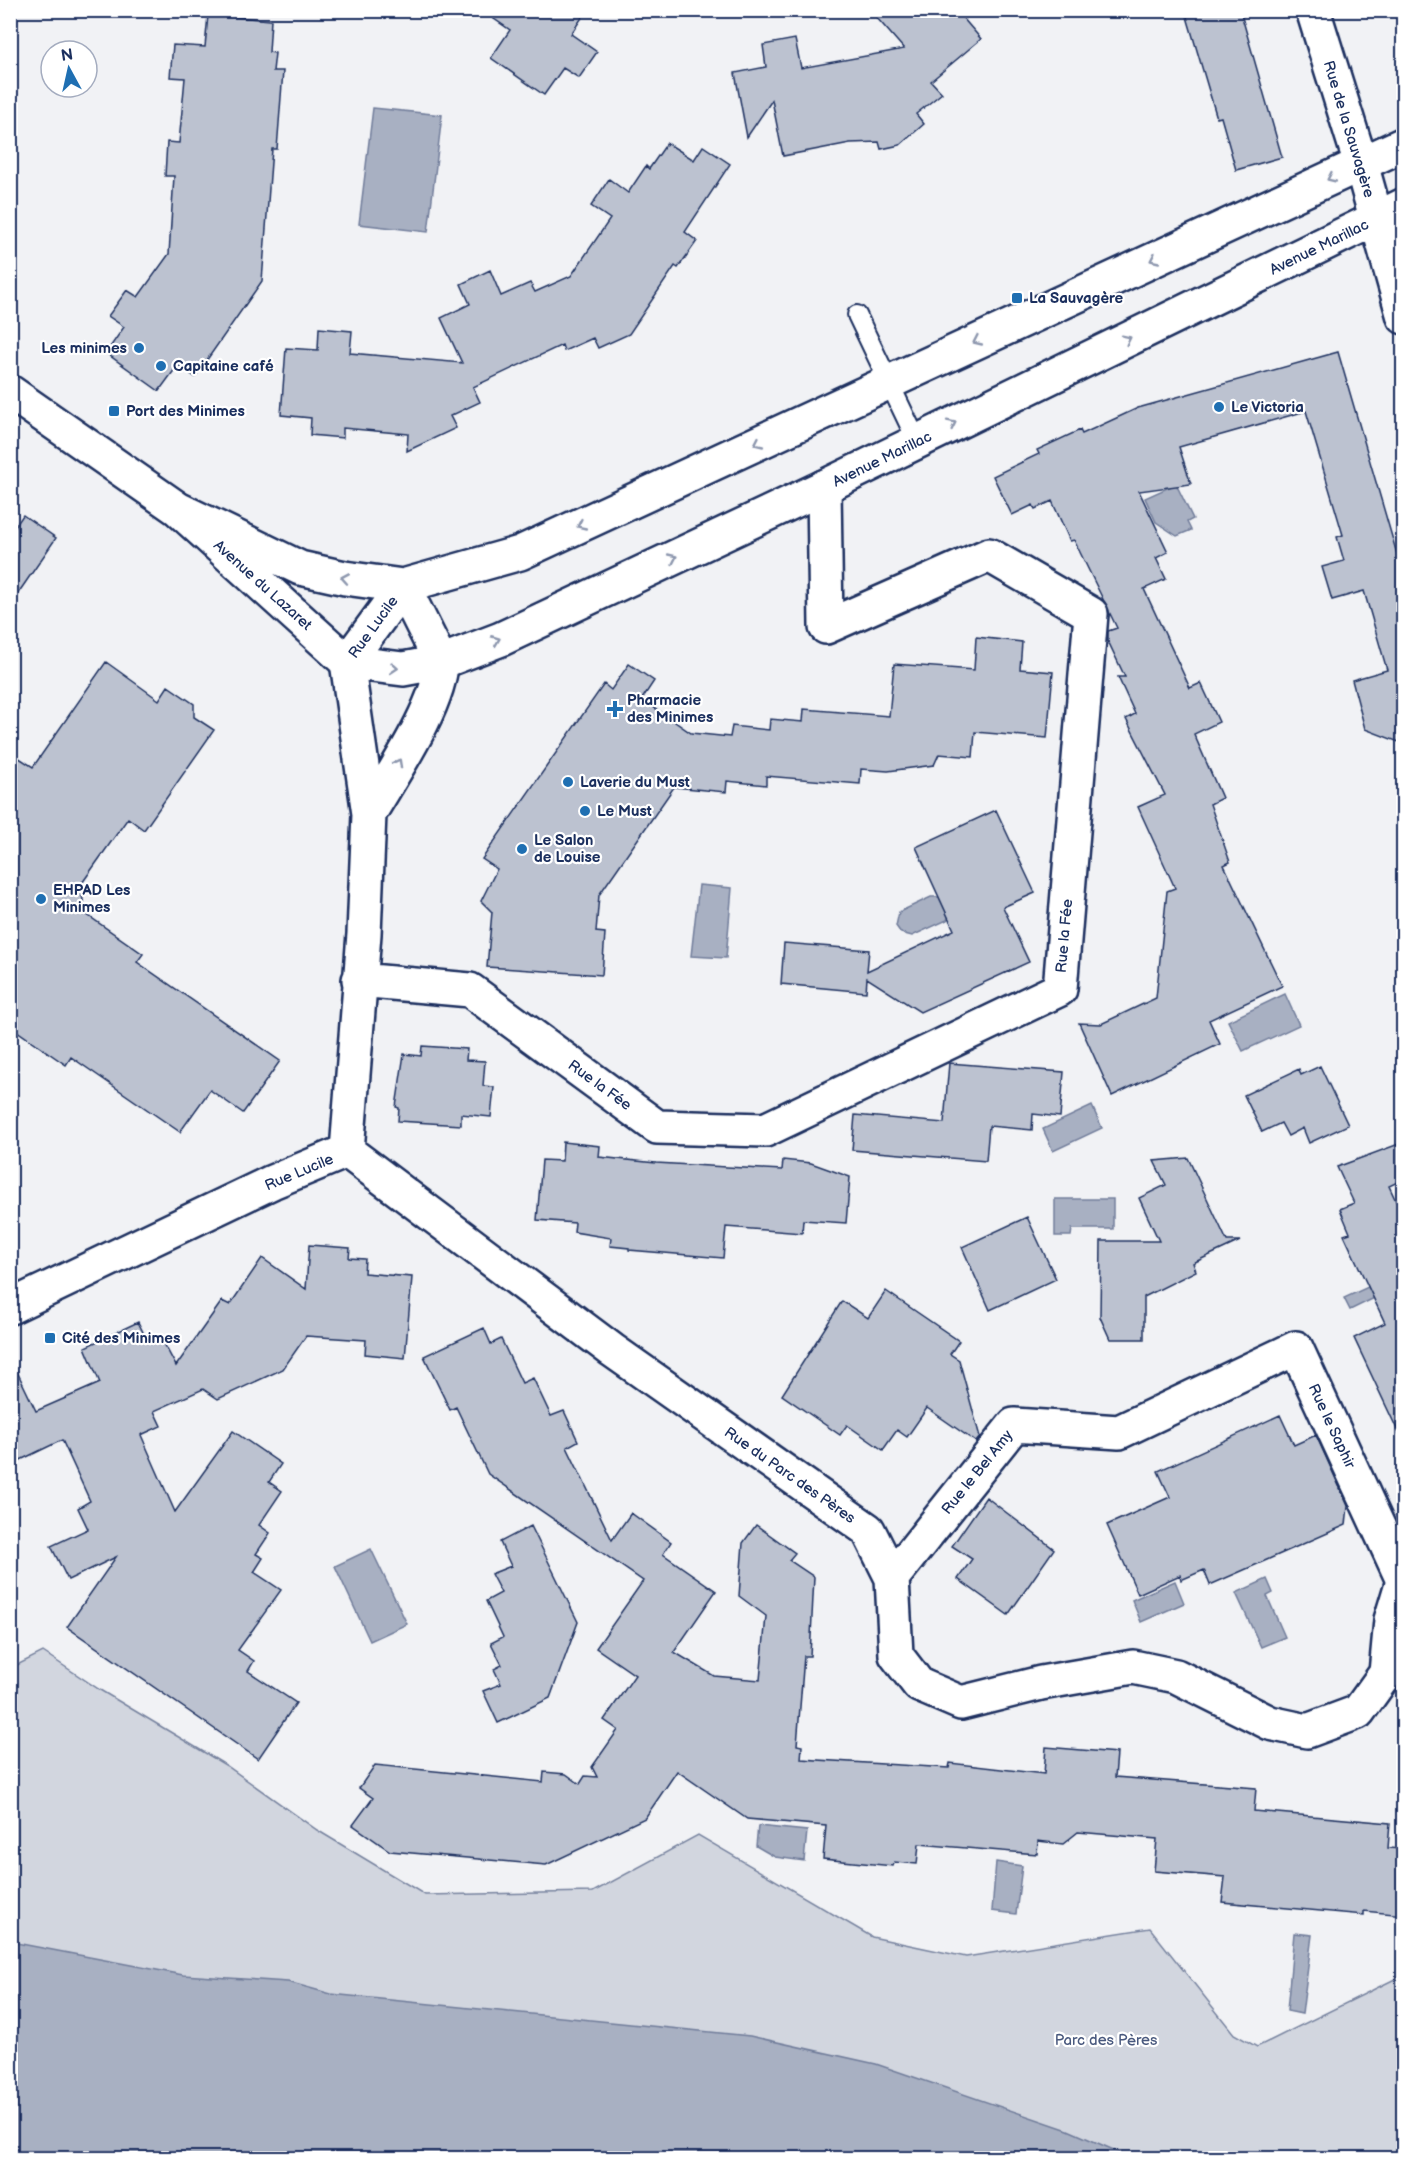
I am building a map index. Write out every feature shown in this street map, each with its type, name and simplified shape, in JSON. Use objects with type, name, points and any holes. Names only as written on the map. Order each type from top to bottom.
[{"type":"street","name":"Rue de la Sauvagère","points":[[1313,10],[1361,164],[1390,212],[1404,317]]},
{"type":"street","points":[[403,586],[520,553],[1404,144]]},
{"type":"street","name":"Avenue Marillac","points":[[347,662],[402,669],[441,662],[501,639],[824,487],[1390,212]]},
{"type":"street","name":"Avenue du Lazaret","points":[[10,392],[178,509],[347,662]]},
{"type":"street","name":"Rue la Fée","points":[[358,980],[470,990],[657,1127],[765,1130],[1060,989],[1091,614],[989,555],[826,627],[824,487]]},
{"type":"street","name":"Avenue du Lazaret","points":[[178,509],[300,568],[345,578],[403,586]]},
{"type":"street","name":"Rue Lucile","points":[[10,1307],[272,1182],[347,1151],[358,980],[364,934],[369,814],[347,662],[403,586],[441,662],[441,677],[417,730],[369,814]]},
{"type":"street","name":"Rue du Parc des Pères","points":[[347,1151],[612,1350],[868,1530],[892,1578],[896,1655],[919,1685],[961,1703],[1041,1683],[1133,1667],[1176,1676],[1270,1723],[1307,1731],[1358,1712],[1386,1673],[1391,1620],[1403,1577]]},
{"type":"street","name":"Rue le Saphir","points":[[1222,1381],[1296,1348],[1403,1577]]},
{"type":"street","name":"Rue le Bel Amy","points":[[892,1578],[1014,1425],[1119,1432],[1222,1381]]},
{"type":"lane","points":[[856,315],[917,441]]},
{"type":"green space","name":"Parc des Pères","points":[[43,1652],[100,1690],[227,1766],[317,1830],[425,1895],[593,1892],[698,1835],[872,1937],[966,1957],[1150,1928],[1234,2034],[1257,2047],[1403,1975],[1403,2158],[11,2158],[11,1668]]},
{"type":"water","points":[[373,108],[442,115],[428,232],[359,224]]},
{"type":"water","points":[[1176,484],[1193,519],[1187,522],[1191,530],[1177,536],[1156,522],[1145,498]]},
{"type":"water","points":[[699,885],[732,888],[726,958],[691,956]]},
{"type":"water","points":[[931,897],[942,897],[949,915],[947,920],[912,936],[901,933],[896,926],[899,912]]},
{"type":"water","points":[[1285,994],[1299,1025],[1243,1051],[1228,1021]]},
{"type":"water","points":[[1092,1106],[1102,1128],[1053,1151],[1043,1129]]},
{"type":"water","points":[[1055,1199],[1113,1199],[1113,1229],[1072,1229],[1071,1236],[1055,1236]]},
{"type":"water","points":[[1403,1271],[1403,1284],[1350,1310],[1344,1298]]},
{"type":"water","points":[[371,1549],[407,1624],[370,1641],[335,1566]]},
{"type":"water","points":[[1267,1579],[1273,1593],[1267,1596],[1285,1637],[1261,1647],[1236,1593]]},
{"type":"water","points":[[1175,1581],[1184,1603],[1141,1622],[1132,1600]]},
{"type":"water","points":[[758,1826],[807,1831],[804,1861],[775,1857],[756,1846]]},
{"type":"water","points":[[996,1862],[1022,1866],[1016,1914],[992,1911]]},
{"type":"water","points":[[1294,1933],[1312,1935],[1302,2014],[1287,2011]]},
{"type":"water","points":[[11,1942],[183,1975],[288,1982],[331,1994],[750,2036],[876,2064],[1068,2130],[1132,2158],[11,2158]]},
{"type":"building","points":[[481,10],[587,10],[571,34],[597,52],[579,78],[563,68],[544,95],[491,58],[510,30]]},
{"type":"building","points":[[870,10],[956,10],[981,39],[931,81],[942,93],[916,114],[924,124],[900,145],[881,149],[879,142],[850,143],[783,156],[772,100],[747,137],[735,73],[766,67],[763,45],[795,39],[801,68],[904,49]]},
{"type":"building","points":[[1185,10],[1240,10],[1282,157],[1236,170],[1221,117],[1217,118]]},
{"type":"building","points":[[208,15],[271,20],[269,52],[275,53],[273,71],[283,71],[277,149],[272,149],[262,281],[195,377],[178,365],[159,391],[106,353],[124,327],[108,316],[127,290],[138,297],[169,254],[174,176],[165,176],[167,142],[179,143],[185,78],[170,77],[173,45],[205,47]]},
{"type":"building","points":[[667,143],[694,160],[703,146],[730,164],[685,232],[697,241],[678,268],[675,266],[629,334],[598,348],[593,338],[564,351],[562,345],[473,387],[480,402],[450,416],[456,428],[407,451],[408,434],[343,428],[343,438],[310,435],[311,418],[281,415],[286,348],[318,350],[319,328],[352,331],[350,353],[462,363],[441,318],[470,304],[461,284],[490,270],[501,296],[530,283],[535,292],[571,276],[610,219],[591,206],[609,179],[628,193],[646,166],[649,169]]},
{"type":"building","points":[[1338,352],[1404,578],[1404,744],[1365,729],[1352,680],[1387,670],[1364,591],[1332,600],[1322,567],[1344,561],[1337,537],[1343,535],[1306,411],[1179,447],[1191,484],[1139,491],[1168,552],[1156,558],[1166,579],[1144,589],[1190,688],[1201,683],[1219,722],[1194,734],[1222,798],[1210,804],[1230,862],[1224,865],[1282,986],[1209,1020],[1220,1044],[1112,1096],[1079,1023],[1101,1024],[1156,998],[1167,891],[1175,888],[1138,807],[1165,795],[1126,719],[1135,714],[1118,677],[1125,677],[1108,641],[1108,631],[1117,628],[1074,540],[1070,541],[1052,501],[1035,509],[1033,505],[1012,515],[993,476],[1039,454],[1037,450],[1080,430],[1082,434],[1138,408]]},
{"type":"building","points":[[23,515],[56,538],[10,605],[10,534]]},
{"type":"building","points":[[976,637],[1022,642],[1020,669],[1053,672],[1047,738],[975,732],[973,757],[939,754],[934,765],[888,771],[861,769],[860,784],[766,776],[766,785],[727,781],[726,792],[674,787],[599,895],[596,932],[605,933],[602,975],[487,967],[492,912],[481,901],[497,869],[482,859],[604,684],[611,690],[629,664],[654,681],[642,699],[691,733],[730,737],[732,726],[769,730],[770,719],[803,722],[804,709],[889,716],[894,664],[974,670]]},
{"type":"building","name":"EHPAD Les Minimes","points":[[106,662],[159,700],[168,686],[194,704],[194,717],[214,730],[144,830],[128,818],[80,886],[86,914],[143,954],[137,962],[280,1061],[243,1113],[210,1090],[180,1132],[71,1057],[66,1065],[10,1026],[10,752],[33,767]]},
{"type":"building","points":[[996,810],[1035,893],[1003,907],[1029,962],[920,1012],[867,978],[866,992],[781,984],[784,943],[869,950],[867,971],[954,930],[916,847]]},
{"type":"building","points":[[422,1046],[467,1049],[466,1060],[485,1061],[483,1086],[494,1087],[491,1117],[461,1114],[461,1125],[398,1121],[399,1108],[396,1107],[404,1054],[421,1056]]},
{"type":"building","points":[[949,1063],[1064,1072],[1060,1117],[1033,1114],[1032,1130],[989,1126],[986,1161],[852,1150],[855,1115],[944,1123]]},
{"type":"building","points":[[1320,1066],[1348,1125],[1309,1143],[1303,1128],[1288,1136],[1281,1123],[1262,1132],[1244,1095],[1299,1069],[1301,1075]]},
{"type":"building","points":[[563,1142],[600,1146],[599,1157],[656,1163],[782,1170],[783,1160],[811,1163],[850,1177],[846,1223],[803,1220],[802,1233],[726,1227],[723,1258],[629,1250],[629,1248],[610,1246],[611,1238],[574,1232],[575,1223],[537,1220],[542,1160],[562,1161]]},
{"type":"building","points":[[1404,1142],[1404,1179],[1389,1186],[1404,1218],[1404,1444],[1354,1338],[1385,1323],[1344,1235],[1350,1233],[1340,1209],[1354,1203],[1337,1167]]},
{"type":"building","points":[[1188,1158],[1227,1241],[1240,1241],[1193,1263],[1196,1271],[1144,1297],[1144,1339],[1110,1339],[1100,1317],[1101,1241],[1159,1241],[1139,1198],[1166,1185],[1154,1161]]},
{"type":"building","points":[[1027,1217],[1056,1279],[990,1310],[962,1247]]},
{"type":"building","points":[[309,1245],[350,1248],[349,1258],[365,1259],[364,1273],[412,1277],[405,1358],[365,1354],[366,1340],[306,1336],[283,1369],[218,1399],[203,1389],[154,1411],[161,1426],[141,1435],[175,1512],[233,1431],[281,1464],[269,1482],[282,1491],[259,1525],[270,1533],[256,1554],[263,1558],[254,1572],[281,1590],[238,1650],[254,1661],[248,1671],[296,1703],[258,1759],[67,1627],[116,1557],[68,1580],[51,1546],[88,1529],[78,1508],[90,1501],[62,1440],[10,1465],[10,1357],[36,1411],[100,1383],[85,1347],[138,1322],[148,1342],[160,1336],[176,1366],[222,1301],[230,1305],[262,1258],[306,1289]]},
{"type":"building","points":[[886,1291],[959,1341],[950,1354],[959,1360],[980,1437],[976,1442],[927,1408],[907,1437],[897,1430],[883,1450],[847,1425],[840,1435],[782,1395],[842,1301],[868,1318]]},
{"type":"building","points":[[484,1328],[491,1344],[501,1339],[522,1383],[533,1378],[551,1416],[564,1411],[578,1441],[567,1447],[612,1540],[631,1513],[671,1542],[663,1554],[716,1591],[674,1652],[714,1676],[760,1680],[766,1616],[739,1596],[743,1543],[756,1525],[795,1553],[789,1560],[814,1577],[810,1656],[804,1656],[797,1745],[802,1746],[801,1759],[949,1768],[950,1763],[1044,1774],[1046,1747],[1117,1753],[1115,1777],[1256,1788],[1254,1811],[1390,1823],[1388,1848],[1404,1849],[1404,1915],[1364,1911],[1364,1915],[1222,1902],[1225,1877],[1154,1871],[1157,1839],[1078,1832],[1063,1844],[1038,1841],[1037,1854],[919,1844],[917,1864],[894,1862],[893,1866],[823,1859],[826,1826],[747,1819],[677,1771],[645,1818],[546,1865],[390,1851],[353,1825],[373,1798],[359,1788],[375,1765],[543,1782],[544,1772],[566,1774],[580,1784],[585,1776],[597,1777],[592,1767],[618,1730],[604,1720],[635,1675],[596,1648],[643,1581],[488,1474],[456,1407],[450,1410],[424,1356]]},
{"type":"building","points":[[1280,1415],[1294,1445],[1316,1435],[1348,1506],[1346,1525],[1210,1585],[1204,1570],[1181,1580],[1180,1575],[1138,1594],[1107,1525],[1170,1497],[1158,1471]]},
{"type":"building","points":[[986,1497],[1054,1549],[1008,1615],[958,1579],[972,1559],[952,1546]]},
{"type":"building","points":[[531,1526],[578,1622],[550,1698],[498,1723],[483,1691],[501,1684],[494,1669],[502,1665],[491,1643],[503,1637],[486,1601],[501,1593],[491,1574],[511,1566],[500,1542]]},
{"type":"place","name":"La Sauvagère","points":[[1017,298]]},
{"type":"place","name":"Les minimes","points":[[139,348]]},
{"type":"place","name":"Capitaine café","points":[[161,366]]},
{"type":"place","name":"Le Victoria","points":[[1219,407]]},
{"type":"place","name":"Port des Minimes","points":[[114,411]]},
{"type":"place","name":"Pharmacie des Minimes","points":[[615,709]]},
{"type":"place","name":"Laverie du Must","points":[[568,782]]},
{"type":"place","name":"Le Must","points":[[585,811]]},
{"type":"place","name":"Le Salon de Louise","points":[[522,849]]},
{"type":"place","name":"EHPAD Les Minimes","points":[[41,899]]},
{"type":"place","name":"Cité des Minimes","points":[[50,1338]]}]
